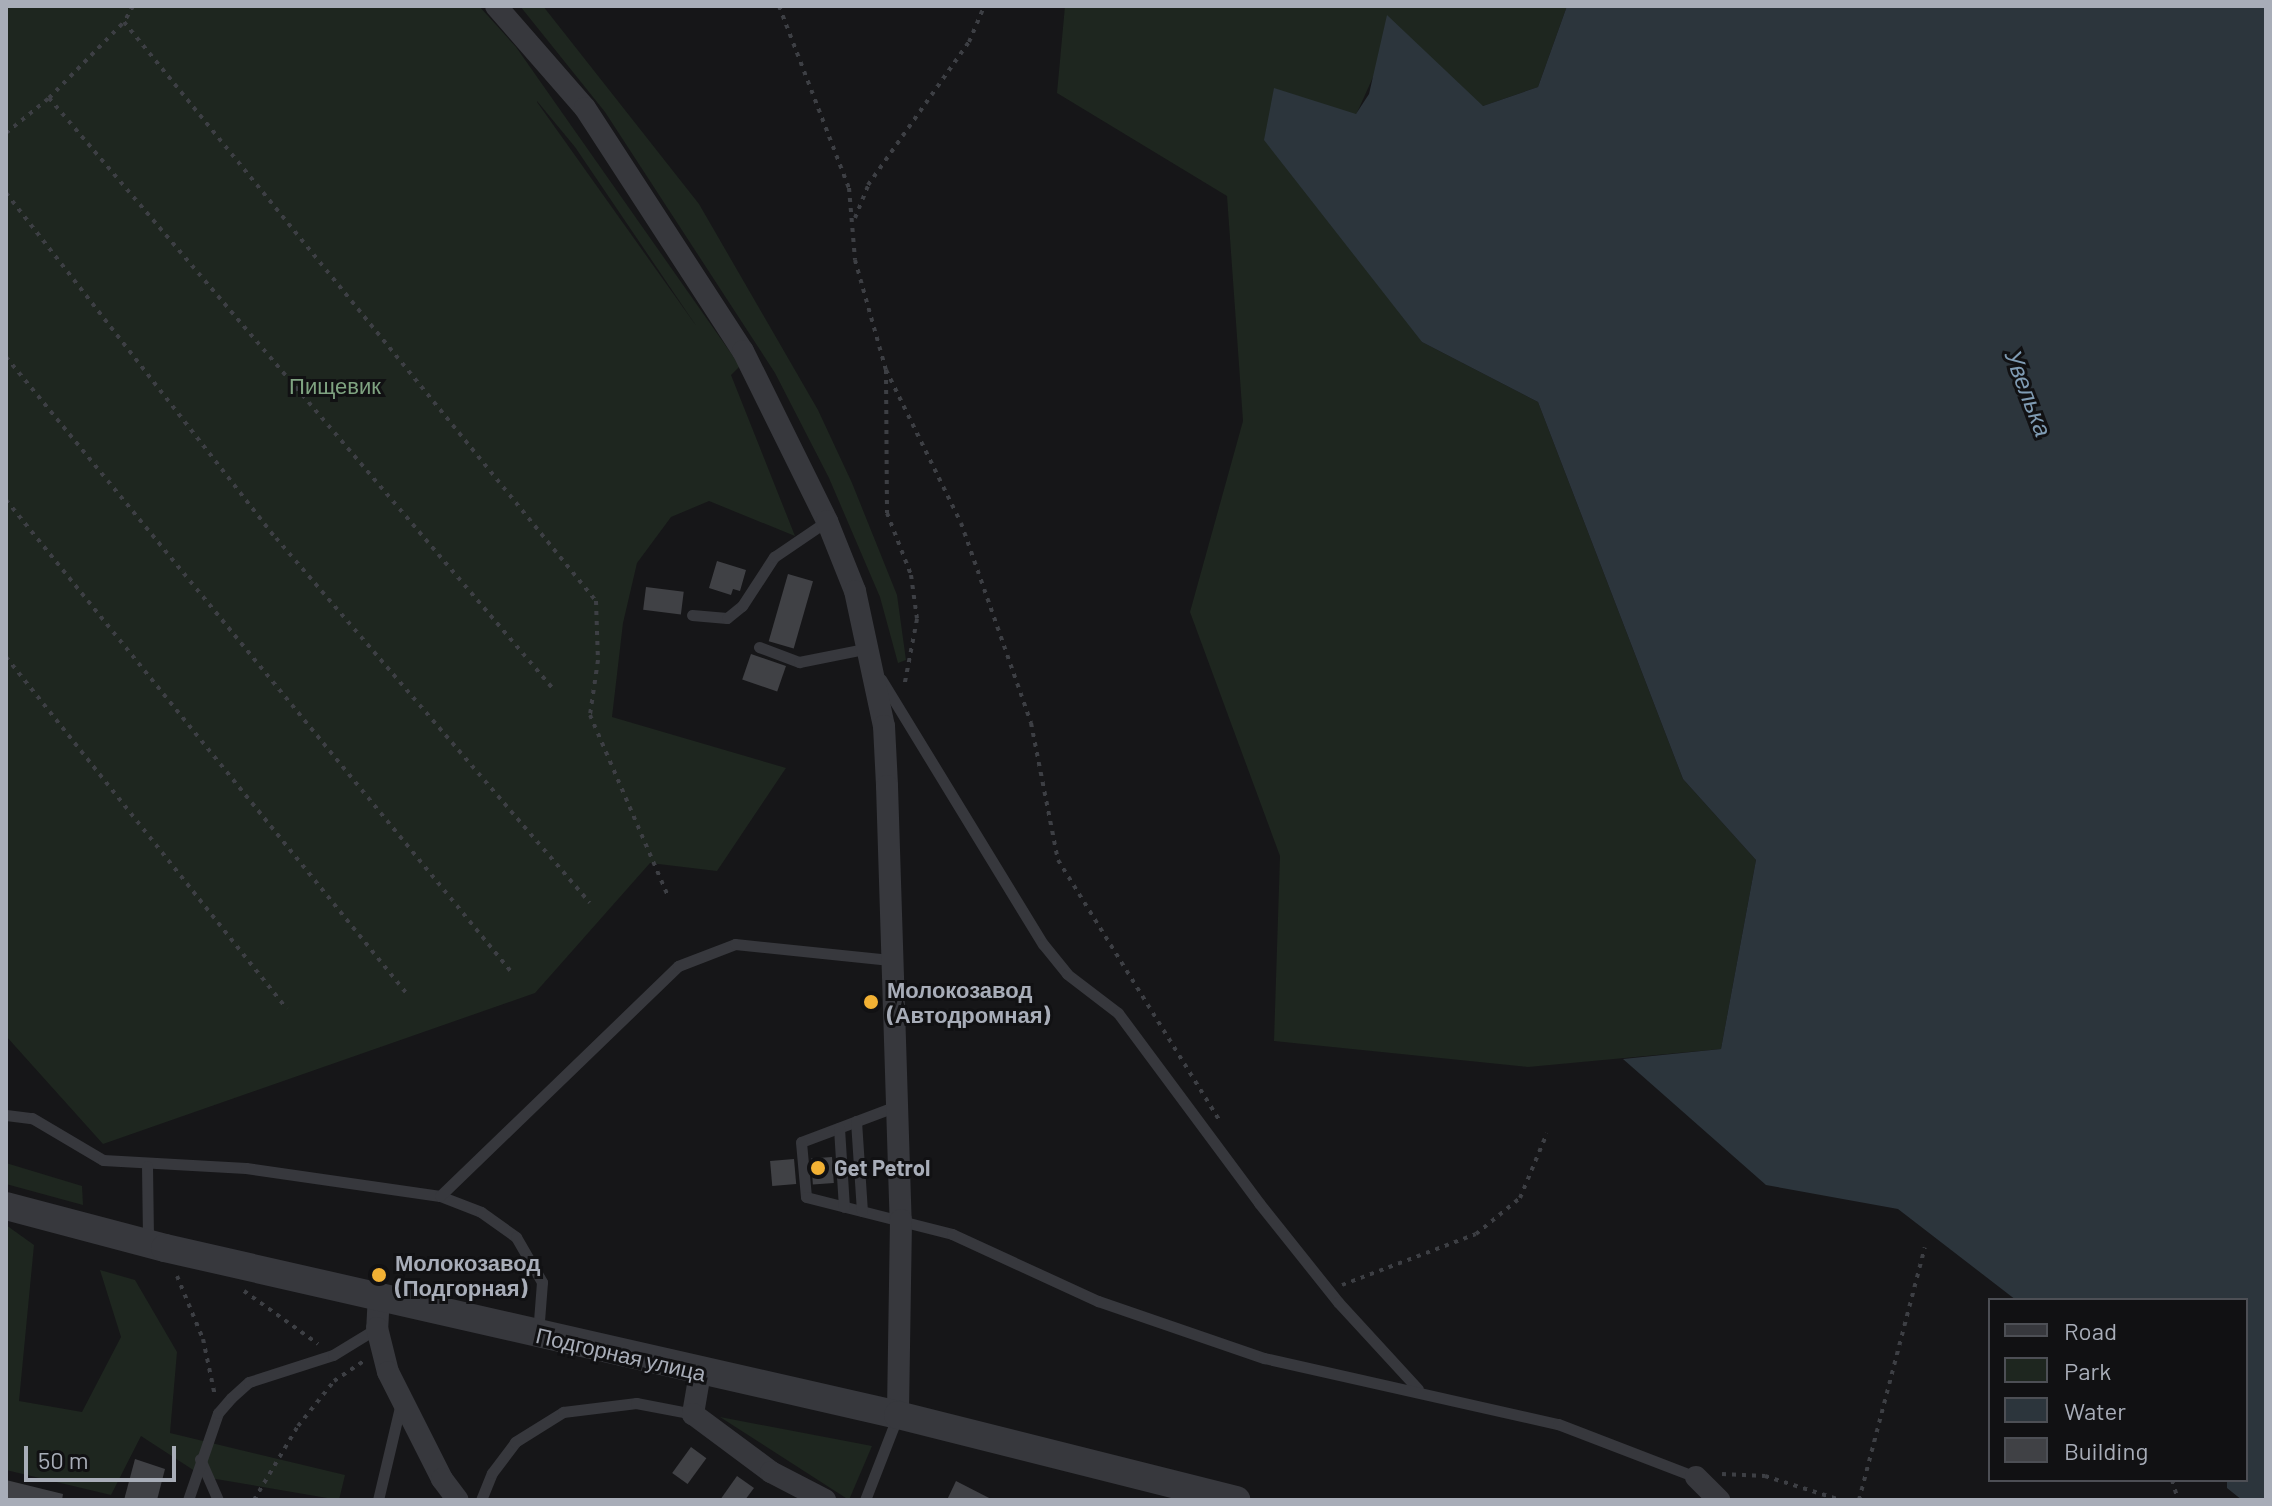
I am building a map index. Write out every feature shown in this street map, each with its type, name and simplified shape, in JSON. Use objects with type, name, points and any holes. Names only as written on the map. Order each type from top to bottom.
[{"type":"street","points":[[496,6],[585,108],[641,187],[743,351],[827,521],[855,591],[871,657],[886,756],[894,1107],[901,1220],[898,1415]]},
{"type":"street","name":"Подгорная улица","points":[[6,1206],[157,1246],[379,1294],[700,1373],[898,1415],[1236,1500]]},
{"type":"street","points":[[379,1294],[380,1339],[401,1403],[458,1500]]},
{"type":"street","points":[[700,1373],[693,1414],[771,1472],[825,1500]]},
{"type":"street","points":[[1696,1477],[1719,1500]]},
{"type":"lane","points":[[692,615],[727,618],[742,606],[774,557],[827,521]]},
{"type":"lane","points":[[759,647],[799,662],[871,657],[897,707],[1043,944],[1067,974],[1118,1013],[1329,1291],[1419,1389]]},
{"type":"lane","points":[[440,1196],[678,966],[735,944],[890,960]]},
{"type":"lane","points":[[894,1107],[801,1142],[806,1197],[901,1220],[1003,1254],[1098,1301],[1264,1358],[1419,1389],[1558,1424],[1696,1477]]},
{"type":"lane","points":[[6,1115],[32,1118],[103,1160],[147,1166],[246,1168],[440,1196],[481,1212],[516,1237],[542,1282],[538,1334]]},
{"type":"lane","points":[[856,1121],[862,1211]]},
{"type":"lane","points":[[839,1128],[844,1207]]},
{"type":"lane","points":[[147,1166],[157,1246]]},
{"type":"lane","points":[[188,1500],[218,1413],[249,1382],[380,1339]]},
{"type":"lane","points":[[378,1500],[401,1403]]},
{"type":"lane","points":[[481,1500],[492,1473],[515,1442],[563,1412],[636,1403],[693,1414]]},
{"type":"lane","points":[[865,1500],[898,1415]]},
{"type":"lane","points":[[200,1459],[218,1500]]},
{"type":"path","points":[[6,133],[49,98],[124,22],[133,6]]},
{"type":"path","points":[[779,6],[849,188],[855,260],[886,370],[961,523],[1031,723],[1058,860],[1228,1134]]},
{"type":"path","points":[[854,220],[868,185],[969,42],[984,6]]},
{"type":"path","points":[[124,22],[596,601],[598,660],[590,715],[669,898]]},
{"type":"path","points":[[49,98],[554,690]]},
{"type":"path","points":[[6,193],[276,538],[590,903]]},
{"type":"path","points":[[6,357],[513,974]]},
{"type":"path","points":[[886,370],[887,513],[911,575],[917,619],[911,664],[897,707]]},
{"type":"path","points":[[6,500],[407,994]]},
{"type":"path","points":[[6,657],[287,1009]]},
{"type":"path","points":[[1329,1291],[1476,1234],[1520,1198],[1547,1133]]},
{"type":"path","points":[[157,1246],[203,1339],[218,1413]]},
{"type":"path","points":[[1859,1500],[1925,1247]]},
{"type":"path","points":[[235,1286],[333,1355]]},
{"type":"path","points":[[254,1500],[298,1426],[334,1381],[380,1339]]},
{"type":"path","points":[[1696,1477],[1765,1476],[1840,1500]]},
{"type":"green space","name":"Пищевик","points":[[6,6],[479,6],[516,47],[740,366],[731,375],[795,536],[709,501],[671,517],[637,563],[623,623],[612,717],[786,768],[717,871],[650,863],[535,993],[103,1144],[6,1036]],"holes":[[[537,101],[575,147],[697,327]]]},
{"type":"green space","points":[[520,6],[543,6],[699,204],[818,410],[852,483],[897,595],[906,660],[898,663],[880,597],[829,478],[775,373],[605,112]]},
{"type":"green space","points":[[1065,6],[1567,6],[1538,87],[1483,106],[1378,66],[1356,115],[1275,89],[1422,342],[1538,402],[1683,779],[1756,860],[1721,1049],[1528,1067],[1274,1041],[1280,856],[1190,612],[1243,421],[1227,196],[1057,93]]},
{"type":"green space","points":[[6,1163],[82,1186],[83,1205],[6,1184]]},
{"type":"green space","points":[[6,1225],[34,1245],[19,1401],[82,1412],[121,1337],[100,1270],[135,1280],[177,1352],[170,1433],[345,1475],[339,1500],[204,1477],[141,1436],[111,1495],[6,1470]]},
{"type":"green space","points":[[720,1417],[872,1446],[849,1500]]},
{"type":"water","name":"Увелька","points":[[1567,6],[2266,6],[2266,1500],[2242,1500],[2227,1488],[2227,1482],[2248,1482],[2248,1298],[2013,1298],[1898,1209],[1766,1185],[1623,1059],[1721,1049],[1756,860],[1683,779],[1538,402],[1422,342],[1264,140],[1274,88],[1356,114],[1369,94],[1387,15],[1483,106],[1538,87]]},
{"type":"building","points":[[717,561],[746,570],[740,591],[733,589],[731,595],[709,588]]},
{"type":"building","points":[[788,574],[813,581],[794,648],[769,641]]},
{"type":"building","points":[[646,587],[684,592],[681,614],[643,610]]},
{"type":"building","points":[[751,654],[786,666],[777,692],[742,680]]},
{"type":"building","points":[[832,1157],[834,1183],[813,1184],[811,1158]]},
{"type":"building","points":[[794,1159],[796,1184],[772,1186],[770,1161]]},
{"type":"building","points":[[691,1447],[706,1458],[688,1484],[672,1473]]},
{"type":"building","points":[[135,1459],[165,1469],[157,1500],[124,1500]]},
{"type":"building","points":[[737,1476],[754,1488],[745,1500],[720,1500]]},
{"type":"building","points":[[6,1480],[63,1494],[62,1500],[6,1500]]},
{"type":"building","points":[[956,1481],[993,1500],[947,1500]]},
{"type":"place","name":"Молокозавод (Автодромная)","points":[[871,1002]]},
{"type":"place","name":"Get Petrol","points":[[818,1168]]},
{"type":"place","name":"Молокозавод (Подгорная)","points":[[379,1275]]}]
